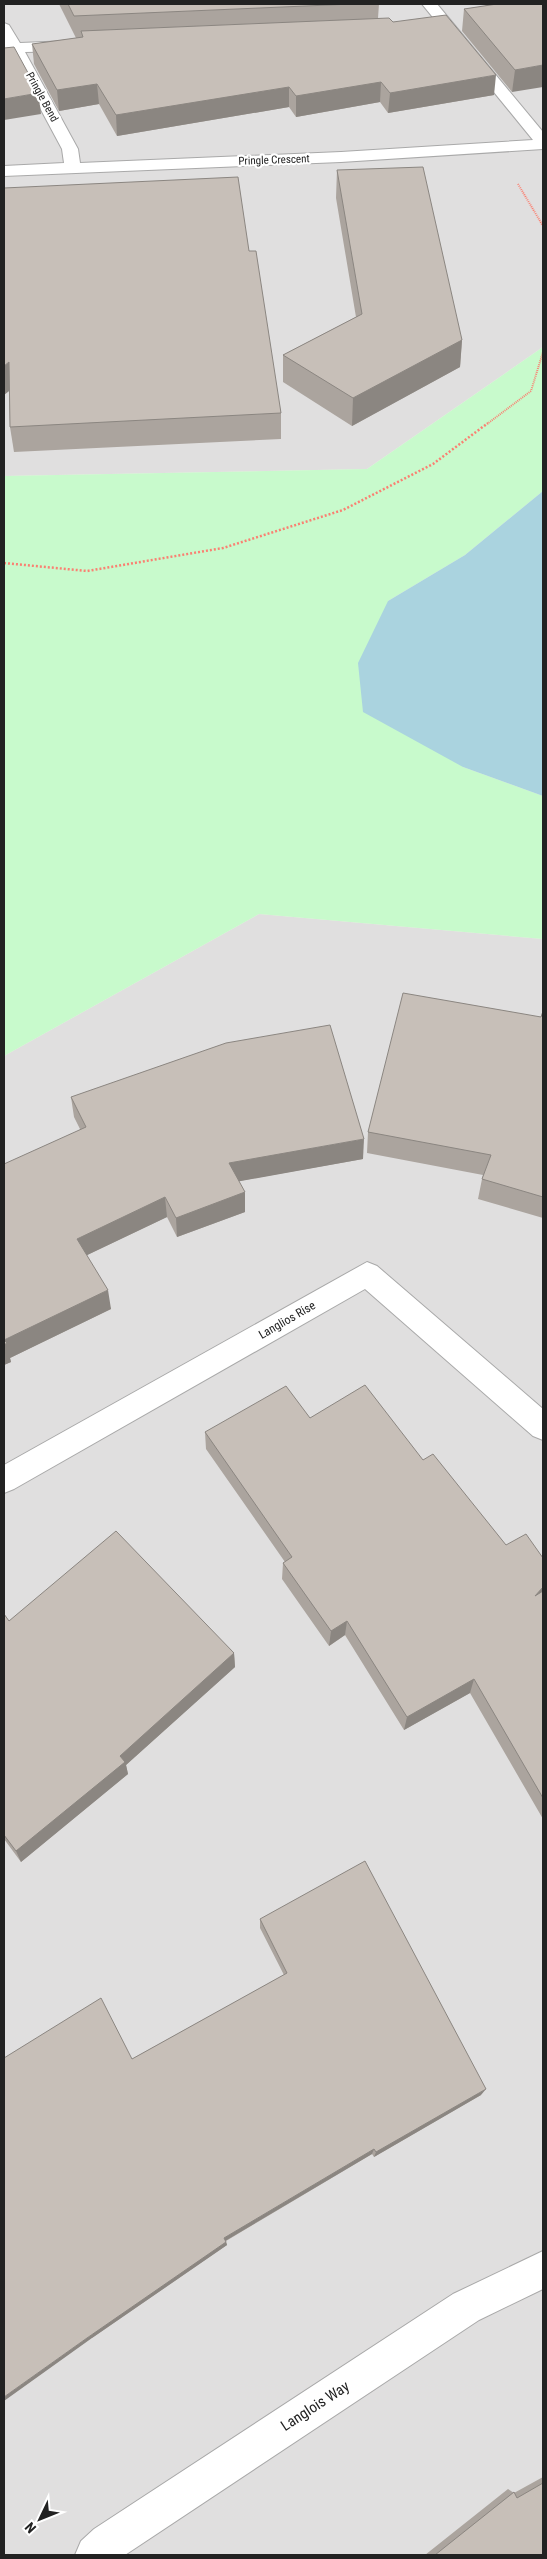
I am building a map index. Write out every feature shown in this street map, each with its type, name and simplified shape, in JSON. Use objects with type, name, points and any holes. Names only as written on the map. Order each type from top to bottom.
[{"type":"street","name":"Pringle Crescent","points":[[429,4],[543,143]]},
{"type":"street","name":"Pringle Bend","points":[[4,28],[9,48],[70,149],[74,168]]},
{"type":"street","points":[[432,30],[449,28]]},
{"type":"street","points":[[9,48],[87,46]]},
{"type":"street","name":"Pringle Crescent","points":[[4,171],[276,160],[503,148],[543,143]]},
{"type":"street","name":"Langlios Rise","points":[[4,1480],[367,1274],[543,1427]]},
{"type":"street","name":"Langlois Way","points":[[95,2555],[108,2543],[466,2307],[543,2270]]},
{"type":"path","points":[[503,148],[507,165],[543,226]]},
{"type":"path","points":[[4,563],[87,571],[223,548],[343,510],[433,464],[531,392],[543,352]]},
{"type":"shaded area","points":[[4,4],[543,4],[543,347],[367,469],[4,476],[4,177],[326,159],[4,171]]},
{"type":"shaded area","points":[[259,914],[543,939],[543,2555],[4,2555],[4,1056]]},
{"type":"green space","points":[[543,347],[543,491],[465,555],[388,601],[463,767],[543,796],[543,939],[259,914],[4,1056],[4,476],[367,469]]},
{"type":"water","points":[[543,491],[543,796],[463,767],[363,712],[358,663],[388,601],[465,555]]},
{"type":"building","points":[[68,4],[352,4],[74,16]]},
{"type":"building","points":[[497,4],[543,4],[543,65],[515,70],[464,9]]},
{"type":"building","points":[[446,15],[496,75],[390,93],[381,82],[296,96],[289,87],[116,115],[97,84],[57,90],[32,44],[83,37],[81,31],[389,18],[393,22]]},
{"type":"building","points":[[14,47],[39,93],[4,99],[4,48]]},
{"type":"building","points":[[423,167],[462,340],[353,398],[283,355],[362,314],[337,170]]},
{"type":"building","points":[[238,177],[249,251],[256,251],[281,413],[10,427],[9,362],[4,366],[4,188]]},
{"type":"building","points":[[403,993],[541,1017],[543,1011],[543,1197],[482,1179],[491,1155],[368,1132]]},
{"type":"building","points":[[330,1025],[364,1139],[229,1163],[245,1192],[176,1218],[165,1197],[77,1239],[108,1290],[4,1340],[4,1164],[86,1127],[71,1097],[226,1043]]},
{"type":"building","points":[[365,1385],[423,1460],[433,1454],[506,1545],[526,1534],[543,1558],[543,1587],[535,1596],[543,1591],[543,1798],[474,1679],[407,1717],[347,1621],[331,1631],[283,1563],[292,1557],[205,1432],[286,1386],[310,1418]]},
{"type":"building","points":[[116,1531],[234,1653],[120,1756],[125,1762],[16,1851],[4,1835],[4,1614],[9,1621]]},
{"type":"building","points":[[365,1861],[486,2089],[376,2152],[374,2149],[224,2238],[226,2242],[4,2397],[4,2058],[101,1998],[132,2059],[287,1973],[260,1919]]},
{"type":"building","points":[[543,2483],[543,2555],[435,2555],[514,2492],[517,2498]]}]
